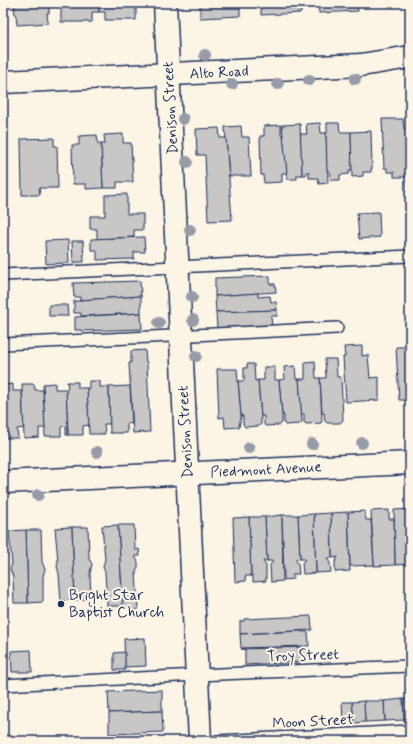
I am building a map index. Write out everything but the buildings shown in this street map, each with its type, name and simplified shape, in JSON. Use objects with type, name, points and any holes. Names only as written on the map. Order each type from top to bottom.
[{"type":"street","name":"Denison Street","points":[[165,3],[200,741]]},
{"type":"street","name":"Alto Road","points":[[3,82],[361,65],[410,57]]},
{"type":"street","name":"Piedmont Avenue","points":[[3,482],[410,463]]},
{"type":"lane","points":[[3,275],[410,256]]},
{"type":"lane","points":[[3,344],[337,328]]},
{"type":"lane","name":"Troy Street","points":[[3,685],[410,666]]},
{"type":"lane","name":"Moon Street","points":[[217,741],[410,731]]},
{"type":"place","name":"Bright Star Baptist Church","points":[[61,604]]}]
